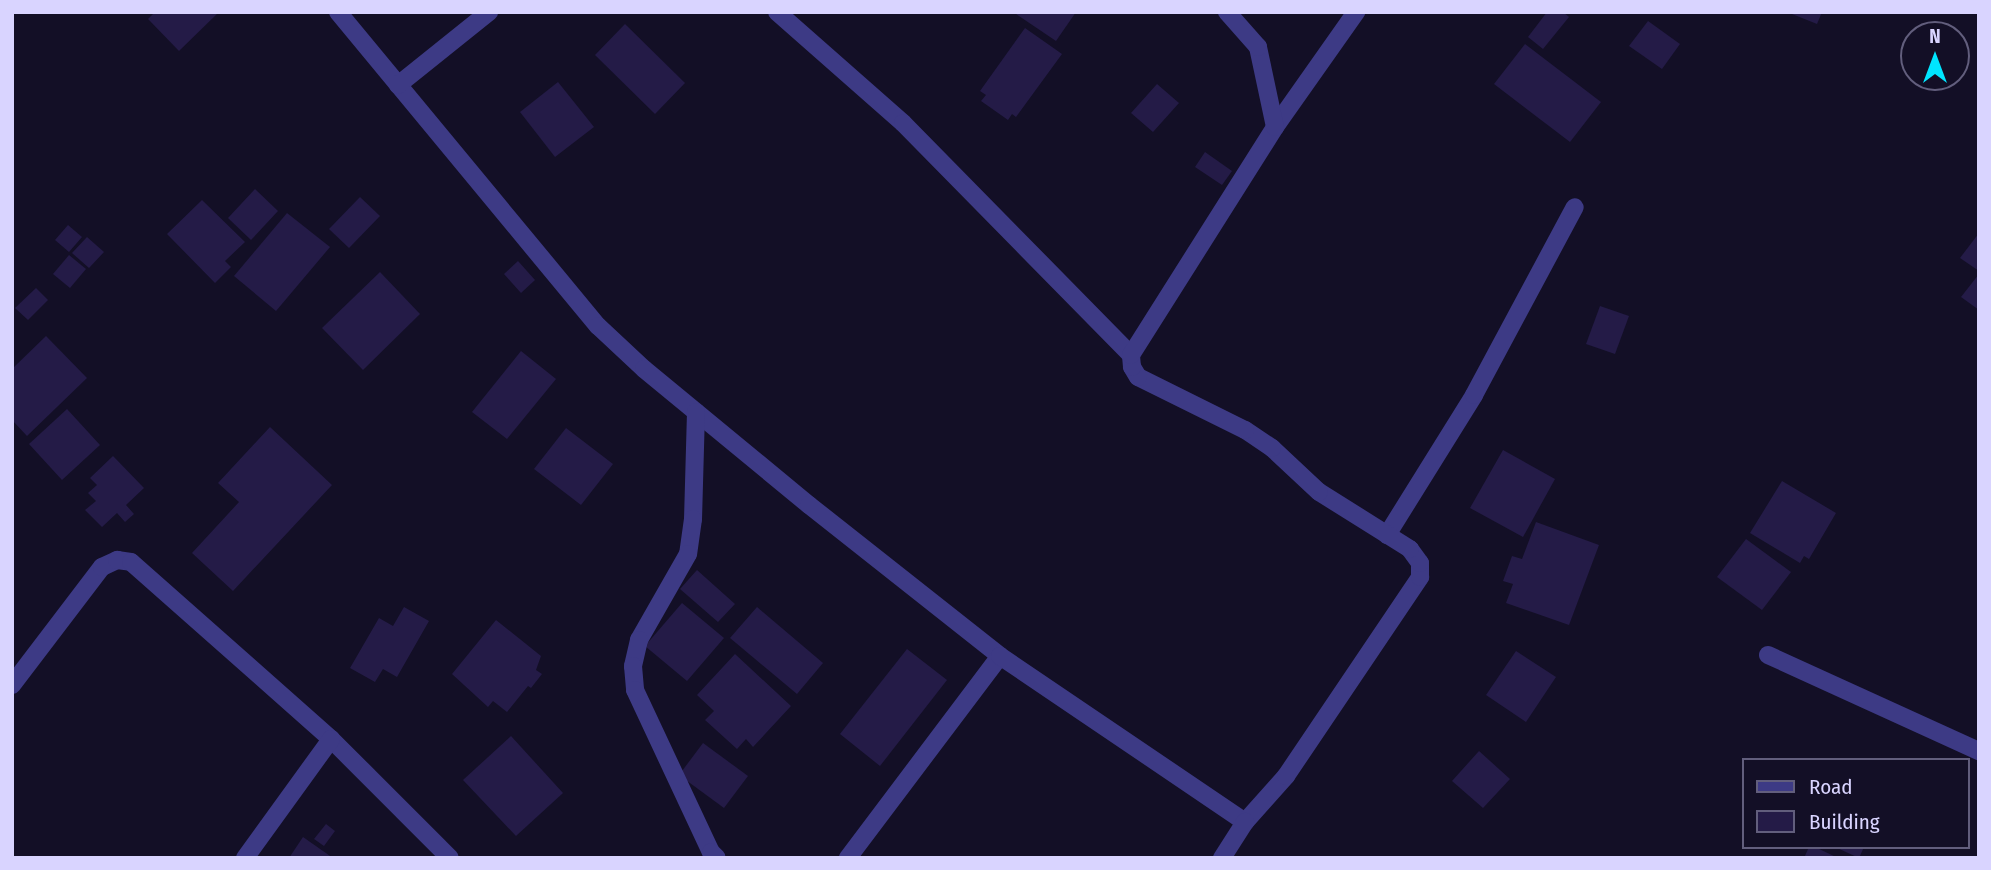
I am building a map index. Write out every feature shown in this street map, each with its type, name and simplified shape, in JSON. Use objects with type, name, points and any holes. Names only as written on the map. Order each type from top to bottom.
[{"type":"street","points":[[338,12],[598,326],[696,412],[1000,656],[1245,822]]},
{"type":"street","points":[[398,85],[489,12]]},
{"type":"street","points":[[777,12],[902,123],[1131,355]]},
{"type":"street","points":[[1227,12],[1258,47],[1275,127]]},
{"type":"street","points":[[1222,858],[1245,822],[1286,776],[1420,577],[1420,563],[1410,549],[1319,492],[1272,448],[1245,430],[1138,377],[1132,367],[1131,355],[1275,127],[1356,12]]},
{"type":"street","points":[[1387,535],[1474,395],[1575,206]]},
{"type":"street","points":[[696,412],[688,554],[639,640],[633,666],[635,690],[711,852],[717,858]]},
{"type":"street","points":[[12,685],[102,567],[117,560],[131,562],[331,739],[450,858]]},
{"type":"street","points":[[1768,655],[1979,751]]},
{"type":"street","points":[[848,858],[1000,656]]},
{"type":"street","points":[[245,858],[331,739]]},
{"type":"building","points":[[155,12],[219,12],[179,51],[148,19]]},
{"type":"building","points":[[1013,12],[1076,12],[1056,41]]},
{"type":"building","points":[[1547,12],[1563,12],[1569,17],[1543,49],[1528,37]]},
{"type":"building","points":[[1787,12],[1822,12],[1817,24]]},
{"type":"building","points":[[1648,21],[1680,44],[1662,69],[1629,46]]},
{"type":"building","points":[[625,24],[685,83],[655,114],[595,55]]},
{"type":"building","points":[[1025,28],[1062,54],[1016,117],[1012,114],[1008,120],[981,101],[986,95],[980,91]]},
{"type":"building","points":[[1525,44],[1601,102],[1570,142],[1494,84]]},
{"type":"building","points":[[558,82],[594,127],[555,157],[520,112]]},
{"type":"building","points":[[1157,84],[1179,103],[1153,132],[1131,113]]},
{"type":"building","points":[[1205,152],[1232,171],[1222,185],[1195,167]]},
{"type":"building","points":[[255,189],[278,211],[251,240],[228,218]]},
{"type":"building","points":[[360,197],[380,216],[349,248],[329,229]]},
{"type":"building","points":[[202,200],[245,242],[225,261],[231,267],[215,283],[167,234]]},
{"type":"building","points":[[287,213],[330,247],[276,311],[234,276]]},
{"type":"building","points":[[68,225],[82,237],[69,252],[55,240]]},
{"type":"building","points":[[1979,233],[1979,271],[1960,258]]},
{"type":"building","points":[[87,237],[104,252],[89,268],[72,253]]},
{"type":"building","points":[[69,255],[86,269],[70,288],[53,274]]},
{"type":"building","points":[[518,261],[535,280],[521,293],[504,274]]},
{"type":"building","points":[[380,272],[420,314],[363,370],[322,328]]},
{"type":"building","points":[[1979,274],[1979,310],[1961,297]]},
{"type":"building","points":[[36,288],[48,300],[28,320],[15,308]]},
{"type":"building","points":[[1600,306],[1629,316],[1615,354],[1586,344]]},
{"type":"building","points":[[46,336],[87,378],[27,436],[12,420],[12,369]]},
{"type":"building","points":[[521,351],[556,379],[507,439],[472,412]]},
{"type":"building","points":[[67,409],[100,445],[62,480],[29,444]]},
{"type":"building","points":[[270,427],[332,485],[233,591],[192,553],[239,502],[218,483]]},
{"type":"building","points":[[566,428],[613,464],[581,505],[534,469]]},
{"type":"building","points":[[1503,450],[1555,479],[1523,537],[1470,508]]},
{"type":"building","points":[[113,456],[144,488],[126,505],[134,514],[125,522],[117,513],[102,527],[85,510],[96,501],[88,493],[97,485],[90,478]]},
{"type":"building","points":[[1782,481],[1836,513],[1809,559],[1804,556],[1800,563],[1750,533]]},
{"type":"building","points":[[1536,522],[1599,545],[1569,625],[1506,603],[1513,584],[1503,581],[1512,556],[1522,559]]},
{"type":"building","points":[[1746,539],[1791,572],[1762,610],[1717,577]]},
{"type":"building","points":[[697,570],[735,604],[718,622],[680,589]]},
{"type":"building","points":[[682,603],[724,638],[687,681],[645,646]]},
{"type":"building","points":[[404,607],[429,621],[397,677],[383,669],[375,682],[350,668],[379,618],[393,626]]},
{"type":"building","points":[[757,607],[823,663],[797,694],[730,638]]},
{"type":"building","points":[[496,620],[541,656],[536,670],[542,674],[531,688],[528,686],[507,712],[493,701],[488,707],[452,674]]},
{"type":"building","points":[[907,649],[947,680],[880,766],[840,734]]},
{"type":"building","points":[[1516,651],[1556,677],[1526,722],[1486,695]]},
{"type":"building","points":[[735,654],[791,706],[753,747],[746,739],[737,749],[705,720],[714,711],[697,695]]},
{"type":"building","points":[[511,736],[563,793],[516,836],[463,780]]},
{"type":"building","points":[[703,743],[748,776],[724,808],[679,775]]},
{"type":"building","points":[[1479,751],[1510,779],[1483,808],[1452,781]]},
{"type":"building","points":[[326,824],[335,831],[324,846],[314,839]]},
{"type":"building","points":[[303,837],[333,858],[289,858]]},
{"type":"building","points":[[1808,849],[1819,849],[1838,858],[1804,858]]},
{"type":"building","points":[[1839,849],[1863,849],[1859,858]]}]
